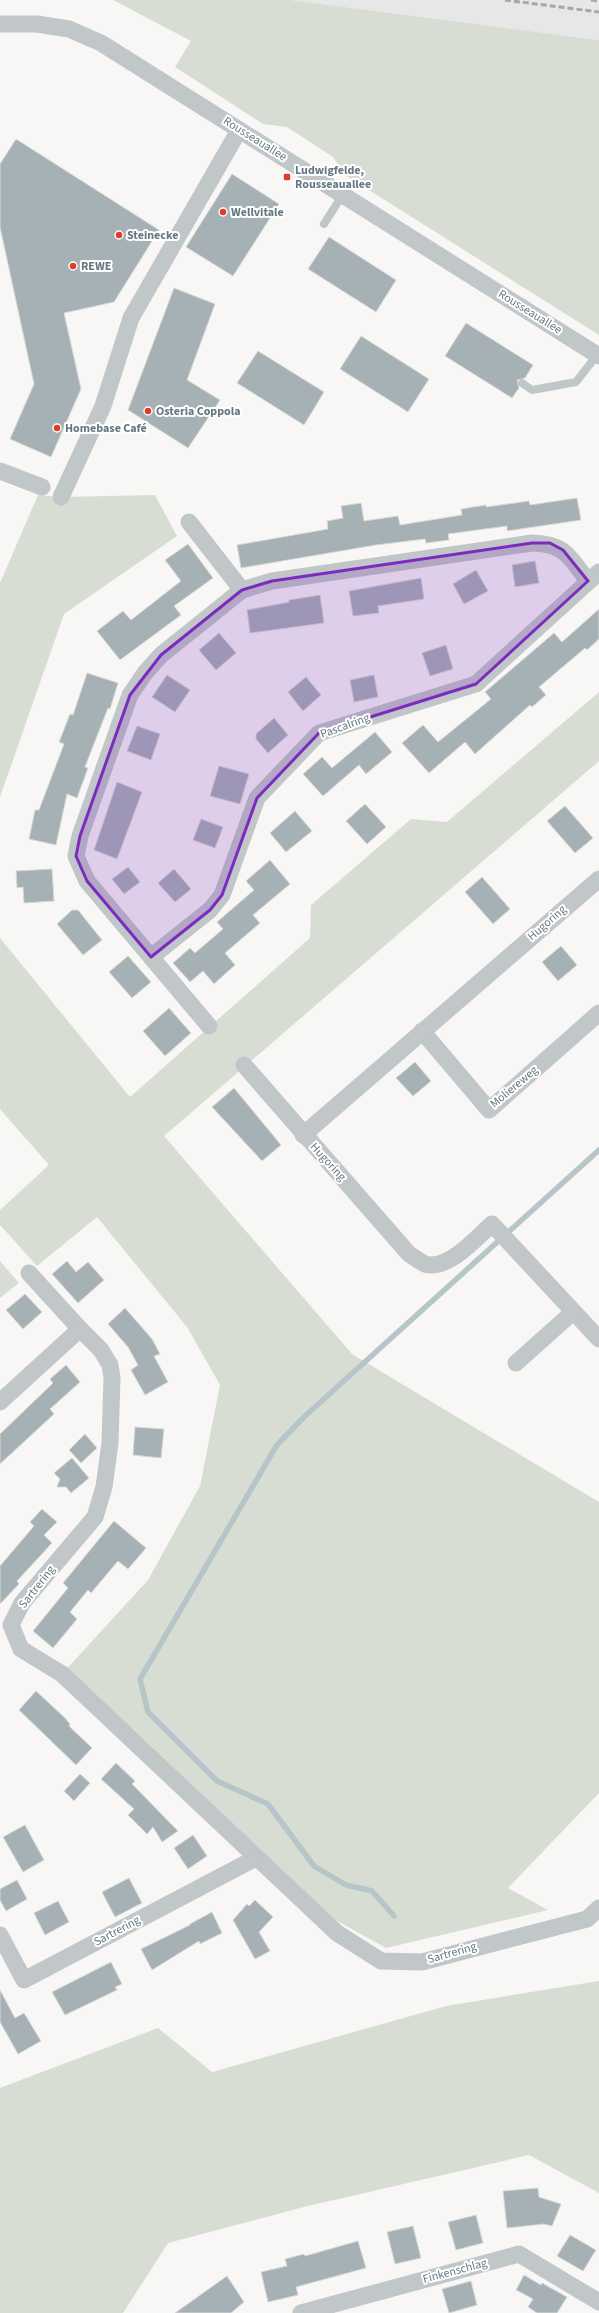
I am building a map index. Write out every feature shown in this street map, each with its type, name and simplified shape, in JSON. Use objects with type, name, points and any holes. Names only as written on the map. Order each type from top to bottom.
[{"type":"street","name":"Rousseauallee","points":[[0,24],[38,24],[69,29],[100,43],[598,355]]},
{"type":"street","points":[[60,497],[103,406],[130,318],[234,139]]},
{"type":"street","points":[[0,471],[42,487]]},
{"type":"street","points":[[189,522],[242,590]]},
{"type":"street","name":"Pascalring","points":[[151,957],[210,910],[222,895],[257,798],[319,733],[476,684],[594,577],[564,550],[550,543],[532,543],[272,581],[242,590],[161,656],[130,694],[80,836],[76,856],[87,881],[209,1026]]},
{"type":"street","name":"Hugoring","points":[[599,879],[303,1135],[409,1254],[425,1264],[438,1265],[456,1257],[492,1224],[599,1339]]},
{"type":"street","name":"Moliereweg","points":[[422,1031],[489,1110],[599,1013]]},
{"type":"street","points":[[244,1065],[303,1135]]},
{"type":"street","name":"Sartrering","points":[[30,1273],[80,1329],[101,1350],[110,1365],[110,1443],[104,1487],[95,1517],[22,1603],[11,1626],[21,1649],[62,1674],[337,1933],[380,1961],[422,1962],[595,1918]]},
{"type":"street","points":[[516,1363],[573,1312]]},
{"type":"street","points":[[0,1402],[80,1329]]},
{"type":"street","name":"Sartrering","points":[[0,1935],[24,1980],[256,1858]]},
{"type":"street","name":"Finkenschlag","points":[[301,2313],[519,2254],[599,2302]]},
{"type":"lane","points":[[324,224],[343,194]]},
{"type":"lane","points":[[522,383],[532,390],[576,382],[598,355]]},
{"type":"highlighted area","points":[[532,543],[550,543],[563,550],[588,581],[476,684],[319,733],[257,798],[222,895],[210,910],[151,957],[87,881],[76,856],[80,836],[130,695],[161,655],[242,590],[272,581]]},
{"type":"shaded area","points":[[113,0],[291,0],[599,40],[599,335],[345,175],[333,157],[287,127],[263,124],[175,67],[191,41]]},
{"type":"shaded area","points":[[291,0],[599,0],[599,40]]},
{"type":"shaded area","points":[[38,495],[61,497],[155,495],[177,536],[64,614],[0,797],[0,583]]},
{"type":"shaded area","points":[[599,692],[599,761],[164,1136],[352,1354],[599,1502],[599,1793],[508,1888],[548,1910],[386,1948],[332,1918],[132,1728],[62,1674],[148,1580],[200,1486],[220,1385],[187,1327],[97,1217],[37,1266],[0,1225],[0,1210],[49,1165],[0,1109],[0,938],[130,1097],[310,938],[311,905],[411,819],[447,822]]},
{"type":"shaded area","points":[[0,1261],[19,1283],[0,1298]]},
{"type":"shaded area","points":[[599,1981],[599,2193],[529,2155],[308,2206],[168,2243],[123,2313],[0,2313],[0,2088],[158,2028],[212,2072],[446,2006]]},
{"type":"building","name":"REWE","points":[[16,139],[159,230],[114,302],[64,313],[81,389],[51,457],[10,439],[34,384],[0,227],[0,164]]},
{"type":"building","points":[[232,174],[279,204],[233,276],[186,247]]},
{"type":"building","points":[[329,237],[396,280],[376,312],[308,269]]},
{"type":"building","points":[[174,288],[215,304],[187,380],[220,400],[188,448],[128,410]]},
{"type":"building","points":[[466,323],[533,365],[525,378],[517,380],[519,388],[512,398],[445,356]]},
{"type":"building","points":[[361,336],[429,379],[408,412],[340,369]]},
{"type":"building","points":[[258,351],[324,392],[304,425],[237,383]]},
{"type":"building","points":[[577,498],[581,520],[507,531],[507,526],[448,534],[449,540],[426,543],[425,539],[376,545],[241,568],[237,545],[328,529],[327,521],[343,518],[341,506],[361,503],[364,521],[398,516],[400,525],[462,515],[461,509],[486,505],[486,507],[529,501],[530,505]]},
{"type":"building","points":[[188,544],[213,578],[174,606],[181,615],[120,660],[97,631],[123,611],[131,620],[181,581],[165,560]]},
{"type":"building","points":[[535,561],[539,583],[515,587],[512,565]]},
{"type":"building","points":[[476,570],[488,591],[464,604],[453,584]]},
{"type":"building","points":[[421,578],[424,599],[378,606],[379,613],[353,616],[349,591]]},
{"type":"building","points":[[320,595],[324,623],[250,633],[247,610],[289,602],[289,600]]},
{"type":"building","points":[[599,609],[599,639],[587,650],[585,648],[539,687],[546,695],[532,707],[530,705],[475,754],[465,742],[429,773],[402,743],[423,725],[438,742],[491,699],[485,692],[554,633],[562,642]]},
{"type":"building","points":[[219,633],[236,653],[216,670],[199,650]]},
{"type":"building","points":[[446,645],[453,669],[430,676],[422,653]]},
{"type":"building","points":[[87,673],[118,683],[110,709],[108,708],[85,767],[88,768],[77,798],[67,794],[56,845],[29,839],[35,810],[39,810],[64,744],[59,742],[70,714],[73,715]]},
{"type":"building","points":[[167,675],[190,690],[175,712],[152,697]]},
{"type":"building","points":[[374,675],[378,697],[354,702],[350,680]]},
{"type":"building","points":[[306,677],[321,695],[303,711],[288,692]]},
{"type":"building","points":[[274,718],[288,735],[268,753],[256,739],[256,734]]},
{"type":"building","points":[[137,726],[160,734],[151,760],[127,751]]},
{"type":"building","points":[[375,732],[392,752],[366,774],[359,765],[323,796],[303,774],[322,757],[332,768]]},
{"type":"building","points":[[219,766],[249,774],[240,804],[210,796]]},
{"type":"building","points":[[117,782],[142,792],[117,859],[94,850]]},
{"type":"building","points":[[365,804],[386,827],[367,844],[346,821]]},
{"type":"building","points":[[565,806],[593,838],[575,853],[547,821]]},
{"type":"building","points":[[295,811],[312,831],[286,852],[270,833]]},
{"type":"building","points":[[201,819],[223,827],[215,848],[193,840]]},
{"type":"building","points":[[270,860],[290,884],[253,915],[260,923],[225,953],[235,965],[214,984],[203,971],[190,982],[173,963],[190,948],[195,953],[223,929],[217,922],[254,890],[246,881]]},
{"type":"building","points":[[128,867],[140,882],[124,894],[112,879]]},
{"type":"building","points":[[52,869],[54,901],[24,903],[23,887],[17,888],[16,871]]},
{"type":"building","points":[[174,869],[191,889],[175,902],[158,883]]},
{"type":"building","points":[[482,877],[510,909],[493,924],[465,892]]},
{"type":"building","points":[[72,910],[78,910],[102,940],[83,955],[57,924]]},
{"type":"building","points":[[561,946],[577,965],[558,981],[542,962]]},
{"type":"building","points":[[128,956],[151,982],[132,998],[109,972]]},
{"type":"building","points":[[169,1008],[191,1033],[165,1056],[143,1031]]},
{"type":"building","points":[[415,1062],[431,1081],[413,1096],[396,1078]]},
{"type":"building","points":[[234,1088],[281,1145],[262,1161],[212,1107]]},
{"type":"building","points":[[67,1261],[76,1272],[88,1262],[104,1280],[78,1303],[52,1274]]},
{"type":"building","points":[[25,1294],[42,1312],[23,1329],[6,1310]]},
{"type":"building","points":[[125,1308],[152,1339],[160,1354],[154,1356],[168,1382],[145,1395],[131,1370],[138,1365],[128,1347],[108,1324]]},
{"type":"building","points":[[66,1365],[80,1382],[50,1409],[54,1414],[0,1464],[0,1434],[53,1383],[50,1379]]},
{"type":"building","points":[[135,1427],[164,1429],[161,1458],[133,1455]]},
{"type":"building","points":[[85,1434],[97,1448],[81,1463],[69,1450]]},
{"type":"building","points":[[72,1458],[89,1478],[71,1493],[66,1487],[57,1487],[60,1479],[54,1473]]},
{"type":"building","points":[[42,1509],[57,1522],[44,1535],[52,1543],[17,1581],[19,1584],[0,1604],[0,1566],[34,1526],[30,1522]]},
{"type":"building","points":[[114,1521],[146,1548],[128,1569],[118,1561],[91,1593],[88,1590],[70,1612],[77,1619],[53,1648],[33,1631],[68,1588],[63,1583]]},
{"type":"building","points":[[36,1691],[65,1718],[70,1724],[69,1726],[92,1748],[76,1765],[19,1710]]},
{"type":"building","points":[[116,1763],[135,1781],[132,1784],[178,1831],[162,1842],[153,1827],[147,1834],[128,1815],[134,1809],[101,1779]]},
{"type":"building","points":[[80,1774],[90,1783],[74,1801],[64,1791]]},
{"type":"building","points":[[25,1825],[44,1860],[23,1872],[3,1837]]},
{"type":"building","points":[[193,1835],[207,1856],[188,1869],[174,1848]]},
{"type":"building","points":[[129,1878],[142,1903],[115,1917],[102,1892]]},
{"type":"building","points":[[17,1880],[27,1899],[6,1911],[0,1900],[0,1889]]},
{"type":"building","points":[[255,1900],[273,1917],[259,1932],[270,1951],[255,1959],[233,1920],[247,1904],[249,1906]]},
{"type":"building","points":[[58,1901],[69,1922],[45,1935],[34,1913]]},
{"type":"building","points":[[212,1912],[222,1933],[200,1944],[199,1941],[152,1970],[141,1949],[190,1925]]},
{"type":"building","points":[[111,1962],[122,1984],[115,1987],[117,1990],[65,2015],[52,1992]]},
{"type":"building","points":[[0,1990],[15,2018],[24,2013],[41,2041],[18,2054],[0,2022]]},
{"type":"building","points":[[538,2188],[539,2197],[561,2204],[552,2226],[544,2224],[507,2228],[503,2191]]},
{"type":"building","points":[[476,2215],[483,2243],[456,2250],[448,2222]]},
{"type":"building","points":[[413,2226],[421,2258],[395,2264],[387,2232]]},
{"type":"building","points":[[570,2235],[596,2250],[583,2271],[557,2256]]},
{"type":"building","points":[[358,2241],[366,2268],[296,2287],[298,2295],[268,2302],[261,2272],[287,2266],[285,2259],[304,2254],[305,2256]]},
{"type":"building","points":[[524,2275],[567,2297],[557,2313],[537,2313],[528,2307],[533,2299],[516,2290]]},
{"type":"building","points":[[227,2276],[244,2302],[231,2313],[175,2313]]},
{"type":"building","points":[[471,2281],[477,2305],[449,2313],[442,2289]]},
{"type":"waterway","points":[[394,1916],[372,1891],[346,1885],[314,1866],[268,1804],[217,1781],[148,1712],[140,1679],[277,1445],[304,1417],[599,1150]]},
{"type":"railway","points":[[505,0],[599,12]]},
{"type":"railway","points":[[591,0],[599,1]]},
{"type":"place","name":"Ludwigfelde, Rousseauallee","points":[[287,177]]},
{"type":"place","name":"Wellvitale","points":[[223,212]]},
{"type":"place","name":"Steinecke","points":[[119,235]]},
{"type":"place","name":"REWE","points":[[73,266]]},
{"type":"place","name":"Osteria Coppola","points":[[148,411]]},
{"type":"place","name":"Homebase Café","points":[[57,428]]}]
